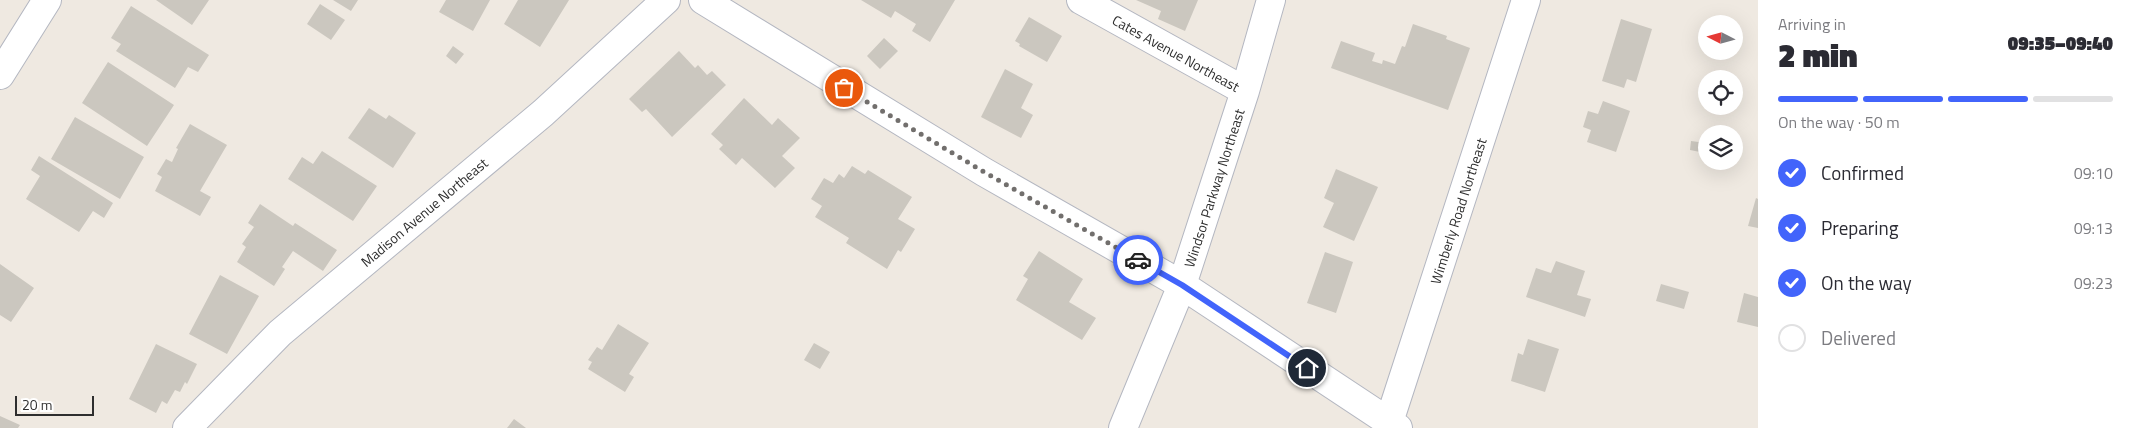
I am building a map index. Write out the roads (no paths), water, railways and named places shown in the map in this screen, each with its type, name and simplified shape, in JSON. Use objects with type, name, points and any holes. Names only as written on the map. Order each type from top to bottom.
[{"type":"street","points":[[0,75],[47,0]]},
{"type":"street","name":"Madison Avenue Northeast","points":[[187,428],[280,333],[543,114],[666,0]]},
{"type":"street","points":[[703,0],[968,162],[1182,285],[1393,425]]},
{"type":"street","name":"Cates Avenue Northeast","points":[[1081,0],[1245,91]]},
{"type":"street","name":"Windsor Parkway Northeast","points":[[1123,428],[1182,285],[1245,91],[1271,0]]},
{"type":"street","name":"Wimberly Road Northeast","points":[[1393,425],[1526,0]]}]
